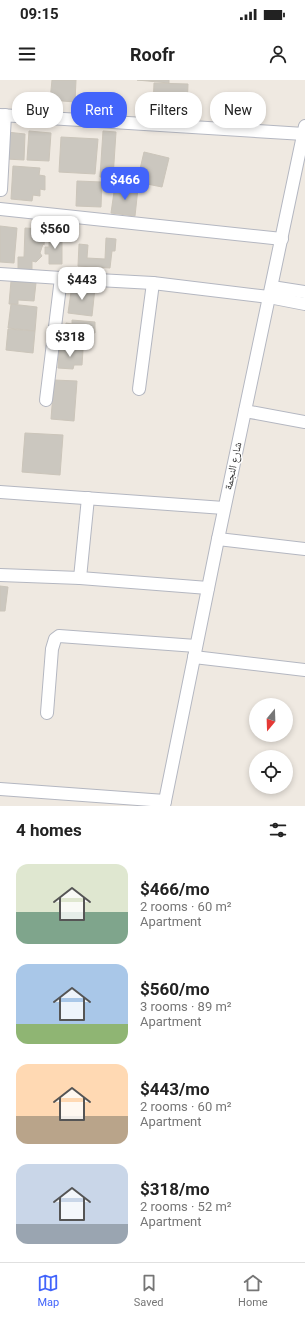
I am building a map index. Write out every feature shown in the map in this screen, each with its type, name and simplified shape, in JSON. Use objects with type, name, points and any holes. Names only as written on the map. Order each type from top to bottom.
[{"type":"street","points":[[1,190],[2,115],[304,130]]},
{"type":"street","name":"شارع النجمة","points":[[164,804],[224,508],[271,292],[304,130]]},
{"type":"street","points":[[0,209],[282,240]]},
{"type":"street","points":[[0,274],[153,282],[271,292],[305,292]]},
{"type":"street","points":[[46,400],[61,278]]},
{"type":"street","points":[[139,389],[153,282]]},
{"type":"street","points":[[271,292],[305,304]]},
{"type":"street","points":[[245,411],[305,422]]},
{"type":"street","points":[[0,492],[224,508]]},
{"type":"street","points":[[80,578],[88,498]]},
{"type":"street","points":[[218,539],[305,549]]},
{"type":"street","points":[[0,575],[80,578],[208,588]]},
{"type":"street","points":[[47,713],[52,649],[55,639],[59,636],[195,651],[305,670]]},
{"type":"street","points":[[0,789],[164,804]]},
{"type":"building","points":[[52,80],[76,80],[75,92],[71,92],[71,102],[63,101],[63,92],[51,92]]},
{"type":"building","points":[[137,80],[169,80],[169,83]]},
{"type":"building","points":[[154,83],[188,84],[188,92],[154,92]]},
{"type":"building","points":[[29,131],[51,133],[49,161],[27,160]]},
{"type":"building","points":[[103,131],[116,132],[113,178],[100,177]]},
{"type":"building","points":[[7,132],[25,134],[24,160],[6,159]]},
{"type":"building","points":[[61,137],[98,139],[95,174],[59,172]]},
{"type":"building","points":[[144,152],[169,158],[162,187],[137,182]]},
{"type":"building","points":[[13,166],[40,168],[39,175],[45,176],[45,190],[40,189],[40,196],[33,195],[32,201],[11,199]]},
{"type":"building","points":[[77,181],[102,182],[101,207],[76,206]]},
{"type":"building","points":[[115,185],[138,188],[135,216],[111,213]]},
{"type":"building","points":[[0,226],[17,228],[14,263],[0,262]]},
{"type":"building","points":[[25,228],[43,229],[43,233],[45,233],[44,245],[43,244],[40,253],[42,256],[36,262],[32,261],[32,270],[18,269],[18,257],[24,257]]},
{"type":"building","points":[[49,237],[62,237],[62,264],[49,264],[49,254],[45,254],[45,247],[49,247]]},
{"type":"building","points":[[106,238],[116,239],[115,251],[112,251],[110,268],[78,266],[79,244],[88,245],[87,258],[105,259]]},
{"type":"building","points":[[11,281],[36,283],[34,301],[18,300],[18,304],[9,304]]},
{"type":"building","points":[[72,285],[95,288],[92,316],[68,313]]},
{"type":"building","points":[[11,304],[37,307],[35,331],[8,328]]},
{"type":"building","points":[[72,320],[95,322],[95,333],[88,332],[88,339],[62,337],[63,325],[66,325],[66,323],[72,324]]},
{"type":"building","points":[[8,329],[35,331],[33,353],[6,350]]},
{"type":"building","points":[[59,348],[83,350],[82,365],[74,365],[73,369],[58,368]]},
{"type":"building","points":[[54,380],[77,381],[74,421],[51,419]]},
{"type":"building","points":[[25,433],[63,435],[60,475],[22,472]]},
{"type":"building","points":[[0,586],[8,587],[5,611],[0,611]]}]
